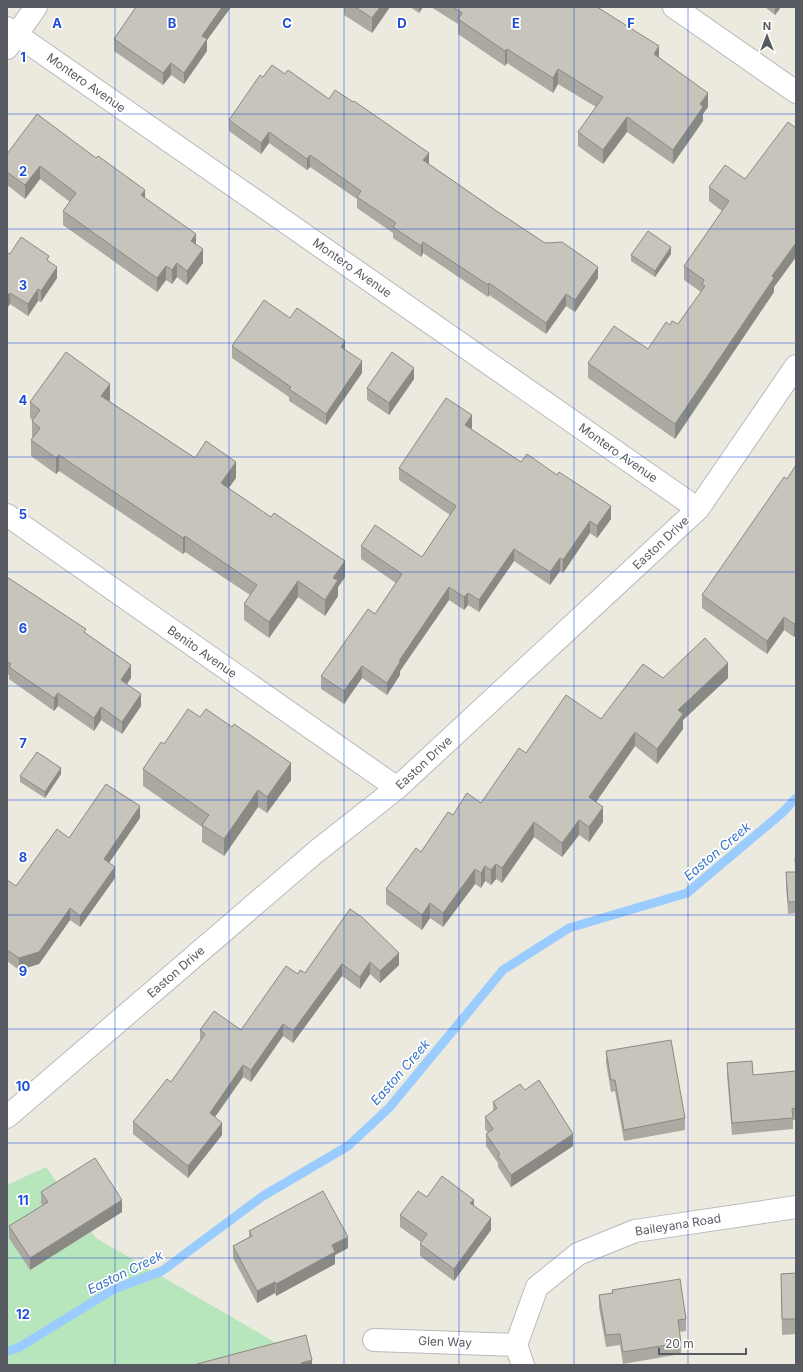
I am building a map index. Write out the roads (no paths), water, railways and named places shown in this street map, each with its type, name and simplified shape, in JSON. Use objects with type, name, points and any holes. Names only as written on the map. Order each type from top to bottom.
[{"type":"street","points":[[10,37],[36,7]]},
{"type":"street","points":[[674,7],[796,92]]},
{"type":"street","name":"Montero Avenue","points":[[10,37],[698,509]]},
{"type":"street","name":"Easton Drive","points":[[7,1117],[317,851],[397,788],[698,509],[796,366]]},
{"type":"street","name":"Benito Avenue","points":[[7,515],[397,788]]},
{"type":"street","name":"Baileyana Road","points":[[516,1345],[537,1287],[578,1254],[635,1231],[796,1207]]},
{"type":"street","name":"Glen Way","points":[[374,1340],[516,1345]]},
{"type":"street","points":[[516,1345],[523,1365]]},
{"type":"waterway","name":"Easton Creek","points":[[7,1351],[18,1348],[114,1289],[162,1271],[263,1196],[348,1146],[389,1108],[503,970],[569,928],[687,893],[782,813],[796,798]]}]
